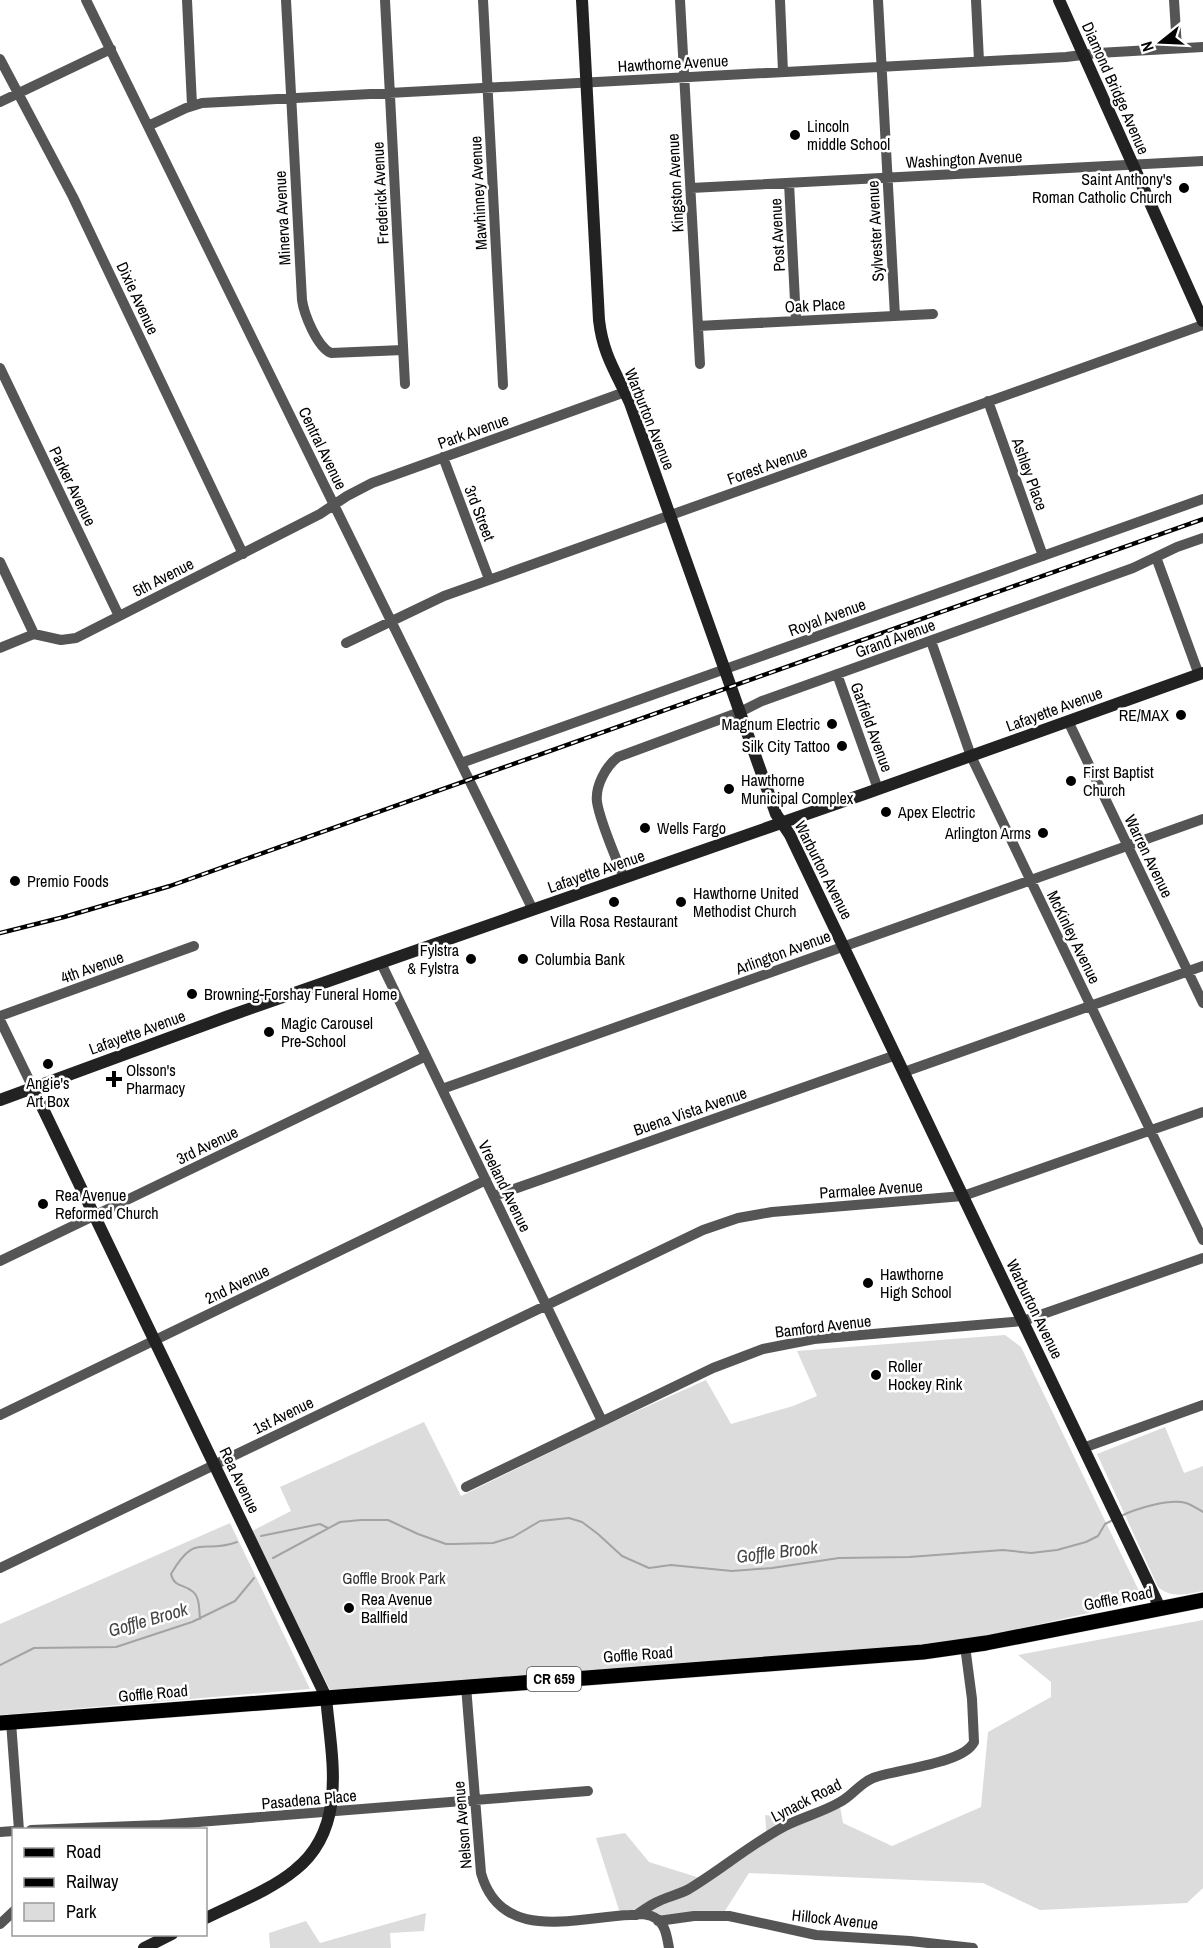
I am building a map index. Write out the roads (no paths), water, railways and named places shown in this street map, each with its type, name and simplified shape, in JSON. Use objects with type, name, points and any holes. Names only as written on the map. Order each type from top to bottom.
[{"type":"main road","name":"Goffle Road","points":[[5,1723],[907,1653],[965,1646],[1203,1600]]},
{"type":"street","name":"Central Avenue","points":[[86,0],[533,910]]},
{"type":"street","points":[[187,0],[192,105]]},
{"type":"street","name":"Minerva Avenue","points":[[286,0],[302,300],[305,314],[322,348],[331,353],[403,350]]},
{"type":"street","name":"Frederick Avenue","points":[[385,0],[405,384]]},
{"type":"street","name":"Mawhinney Avenue","points":[[483,0],[503,385]]},
{"type":"street","name":"Warburton Avenue","points":[[582,0],[601,334],[608,360],[625,392],[776,814],[790,835],[844,946],[1160,1608]]},
{"type":"street","name":"Kingston Avenue","points":[[680,0],[700,364]]},
{"type":"street","points":[[780,0],[783,72]]},
{"type":"street","name":"Sylvester Avenue","points":[[878,0],[895,316]]},
{"type":"street","points":[[976,0],[979,61]]},
{"type":"street","name":"Diamond Bridge Avenue","points":[[1059,0],[1203,323]]},
{"type":"street","points":[[1174,0],[1177,48]]},
{"type":"street","name":"Hawthorne Avenue","points":[[148,126],[192,105],[202,103],[881,67],[1203,47]]},
{"type":"street","points":[[0,102],[111,49]]},
{"type":"street","name":"Dixie Avenue","points":[[0,60],[73,197],[243,554]]},
{"type":"street","name":"Washington Avenue","points":[[691,188],[1203,161]]},
{"type":"street","name":"Post Avenue","points":[[789,183],[796,321]]},
{"type":"street","name":"Oak Place","points":[[698,326],[933,314]]},
{"type":"street","name":"Forest Avenue","points":[[346,642],[431,601],[489,579],[1203,323]]},
{"type":"street","name":"Parker Avenue","points":[[0,368],[119,616]]},
{"type":"street","name":"Park Avenue","points":[[334,504],[372,483],[625,392]]},
{"type":"street","name":"Ashley Place","points":[[988,401],[1043,556]]},
{"type":"street","name":"3rd Street","points":[[444,457],[489,579]]},
{"type":"street","name":"Royal Avenue","points":[[461,763],[1203,499]]},
{"type":"street","name":"5th Avenue","points":[[34,634],[69,640],[243,554],[320,514],[334,504]]},
{"type":"street","name":"Grand Avenue","points":[[624,878],[597,801],[597,793],[604,775],[613,761],[623,754],[740,712],[762,701],[1133,568],[1203,538]]},
{"type":"street","points":[[1156,557],[1201,674]]},
{"type":"street","points":[[0,562],[34,634],[0,648]]},
{"type":"street","name":"McKinley Avenue","points":[[931,641],[971,756],[1203,1240]]},
{"type":"street","name":"Garfield Avenue","points":[[837,674],[878,789]]},
{"type":"street","name":"Lafayette Avenue","points":[[0,1100],[226,1017],[1201,674]]},
{"type":"street","name":"Warren Avenue","points":[[1068,721],[1203,1003]]},
{"type":"street","name":"Arlington Avenue","points":[[442,1089],[1203,819]]},
{"type":"street","name":"4th Avenue","points":[[0,1018],[194,946]]},
{"type":"street","name":"Vreeland Avenue","points":[[381,963],[602,1422]]},
{"type":"street","points":[[904,1072],[1203,966]]},
{"type":"street","name":"Rea Avenue","points":[[0,1018],[326,1697],[333,1795],[331,1812],[323,1837],[315,1850],[294,1872],[207,1917]]},
{"type":"street","name":"Buena Vista Avenue","points":[[494,1196],[896,1055]]},
{"type":"street","name":"3rd Avenue","points":[[0,1261],[426,1056]]},
{"type":"street","name":"Parmalee Avenue","points":[[546,1305],[685,1238],[738,1218],[788,1210],[963,1196],[1203,1112]]},
{"type":"street","name":"2nd Avenue","points":[[0,1415],[486,1180]]},
{"type":"street","name":"Bamford Avenue","points":[[466,1487],[729,1361],[780,1345],[814,1339],[1023,1321],[1203,1258]]},
{"type":"street","name":"1st Avenue","points":[[0,1568],[546,1305]]},
{"type":"street","points":[[1083,1448],[1203,1405]]},
{"type":"street","name":"Lynack Road","points":[[636,1915],[657,1902],[690,1888],[748,1847],[784,1827],[851,1796],[863,1782],[949,1760],[965,1753],[974,1742],[972,1699],[965,1646]]},
{"type":"street","name":"Nelson Avenue","points":[[466,1686],[481,1873],[487,1891],[502,1908],[524,1919],[542,1923],[636,1915],[652,1916],[658,1921]]},
{"type":"street","points":[[5,1723],[19,1828]]},
{"type":"street","name":"Pasadena Place","points":[[111,1828],[588,1791]]},
{"type":"street","points":[[0,1924],[12,1913]]},
{"type":"street","name":"Hillock Avenue","points":[[658,1921],[723,1915],[816,1935],[973,1948]]},
{"type":"street","points":[[658,1921],[665,1931],[669,1948]]},
{"type":"street","points":[[144,1948],[170,1936]]},
{"type":"waterway","name":"Goffle Brook","points":[[1121,1516],[1144,1507],[1171,1502],[1186,1503],[1203,1512]]},
{"type":"waterway","name":"Goffle Brook","points":[[273,1558],[340,1522],[361,1520],[388,1520],[418,1534],[446,1544],[453,1544],[493,1543],[513,1537],[540,1521],[569,1518],[582,1522],[622,1556],[649,1568],[671,1565],[732,1571],[772,1568],[839,1558],[909,1557],[1003,1550],[1031,1553],[1057,1550],[1086,1542],[1098,1536],[1105,1524],[1113,1520]]},
{"type":"waterway","name":"Goffle Brook","points":[[261,1536],[320,1524],[328,1528]]},
{"type":"waterway","name":"Goffle Brook","points":[[200,1619],[199,1604],[195,1593],[177,1583],[171,1574],[187,1553],[194,1548],[237,1542]]},
{"type":"waterway","name":"Goffle Brook","points":[[0,1665],[34,1648],[116,1647],[192,1622],[235,1601],[254,1578]]},
{"type":"railway","points":[[0,933],[170,886],[1203,519]]},
{"type":"place","name":"Lincoln middle School","points":[[795,135]]},
{"type":"place","name":"Saint Anthony's Roman Catholic Church","points":[[1184,188]]},
{"type":"place","name":"RE/MAX","points":[[1181,715]]},
{"type":"place","name":"Magnum Electric","points":[[832,724]]},
{"type":"place","name":"Silk City Tattoo","points":[[842,746]]},
{"type":"place","name":"First Baptist Church","points":[[1071,781]]},
{"type":"place","name":"Hawthorne Municipal Complex","points":[[729,789]]},
{"type":"place","name":"Apex Electric","points":[[886,812]]},
{"type":"place","name":"Wells Fargo","points":[[645,828]]},
{"type":"place","name":"Arlington Arms","points":[[1043,833]]},
{"type":"place","name":"Premio Foods","points":[[15,881]]},
{"type":"place","name":"Villa Rosa Restaurant","points":[[614,902]]},
{"type":"place","name":"Hawthorne United Methodist Church","points":[[681,902]]},
{"type":"place","name":"Fylstra & Fylstra","points":[[471,959]]},
{"type":"place","name":"Columbia Bank","points":[[523,959]]},
{"type":"place","name":"Browning-Forshay Funeral Home","points":[[192,994]]},
{"type":"place","name":"Magic Carousel Pre-School","points":[[269,1032]]},
{"type":"place","name":"Angie's Art Box","points":[[48,1064]]},
{"type":"place","name":"Olsson's Pharmacy","points":[[114,1079]]},
{"type":"place","name":"Rea Avenue Reformed Church","points":[[43,1204]]},
{"type":"place","name":"Hawthorne High School","points":[[868,1283]]},
{"type":"place","name":"Roller Hockey Rink","points":[[876,1375]]},
{"type":"place","name":"Rea Avenue Ballfield","points":[[349,1608]]},
{"type":"park label","name":"Goffle Brook Park","points":[[394,1578]]}]
